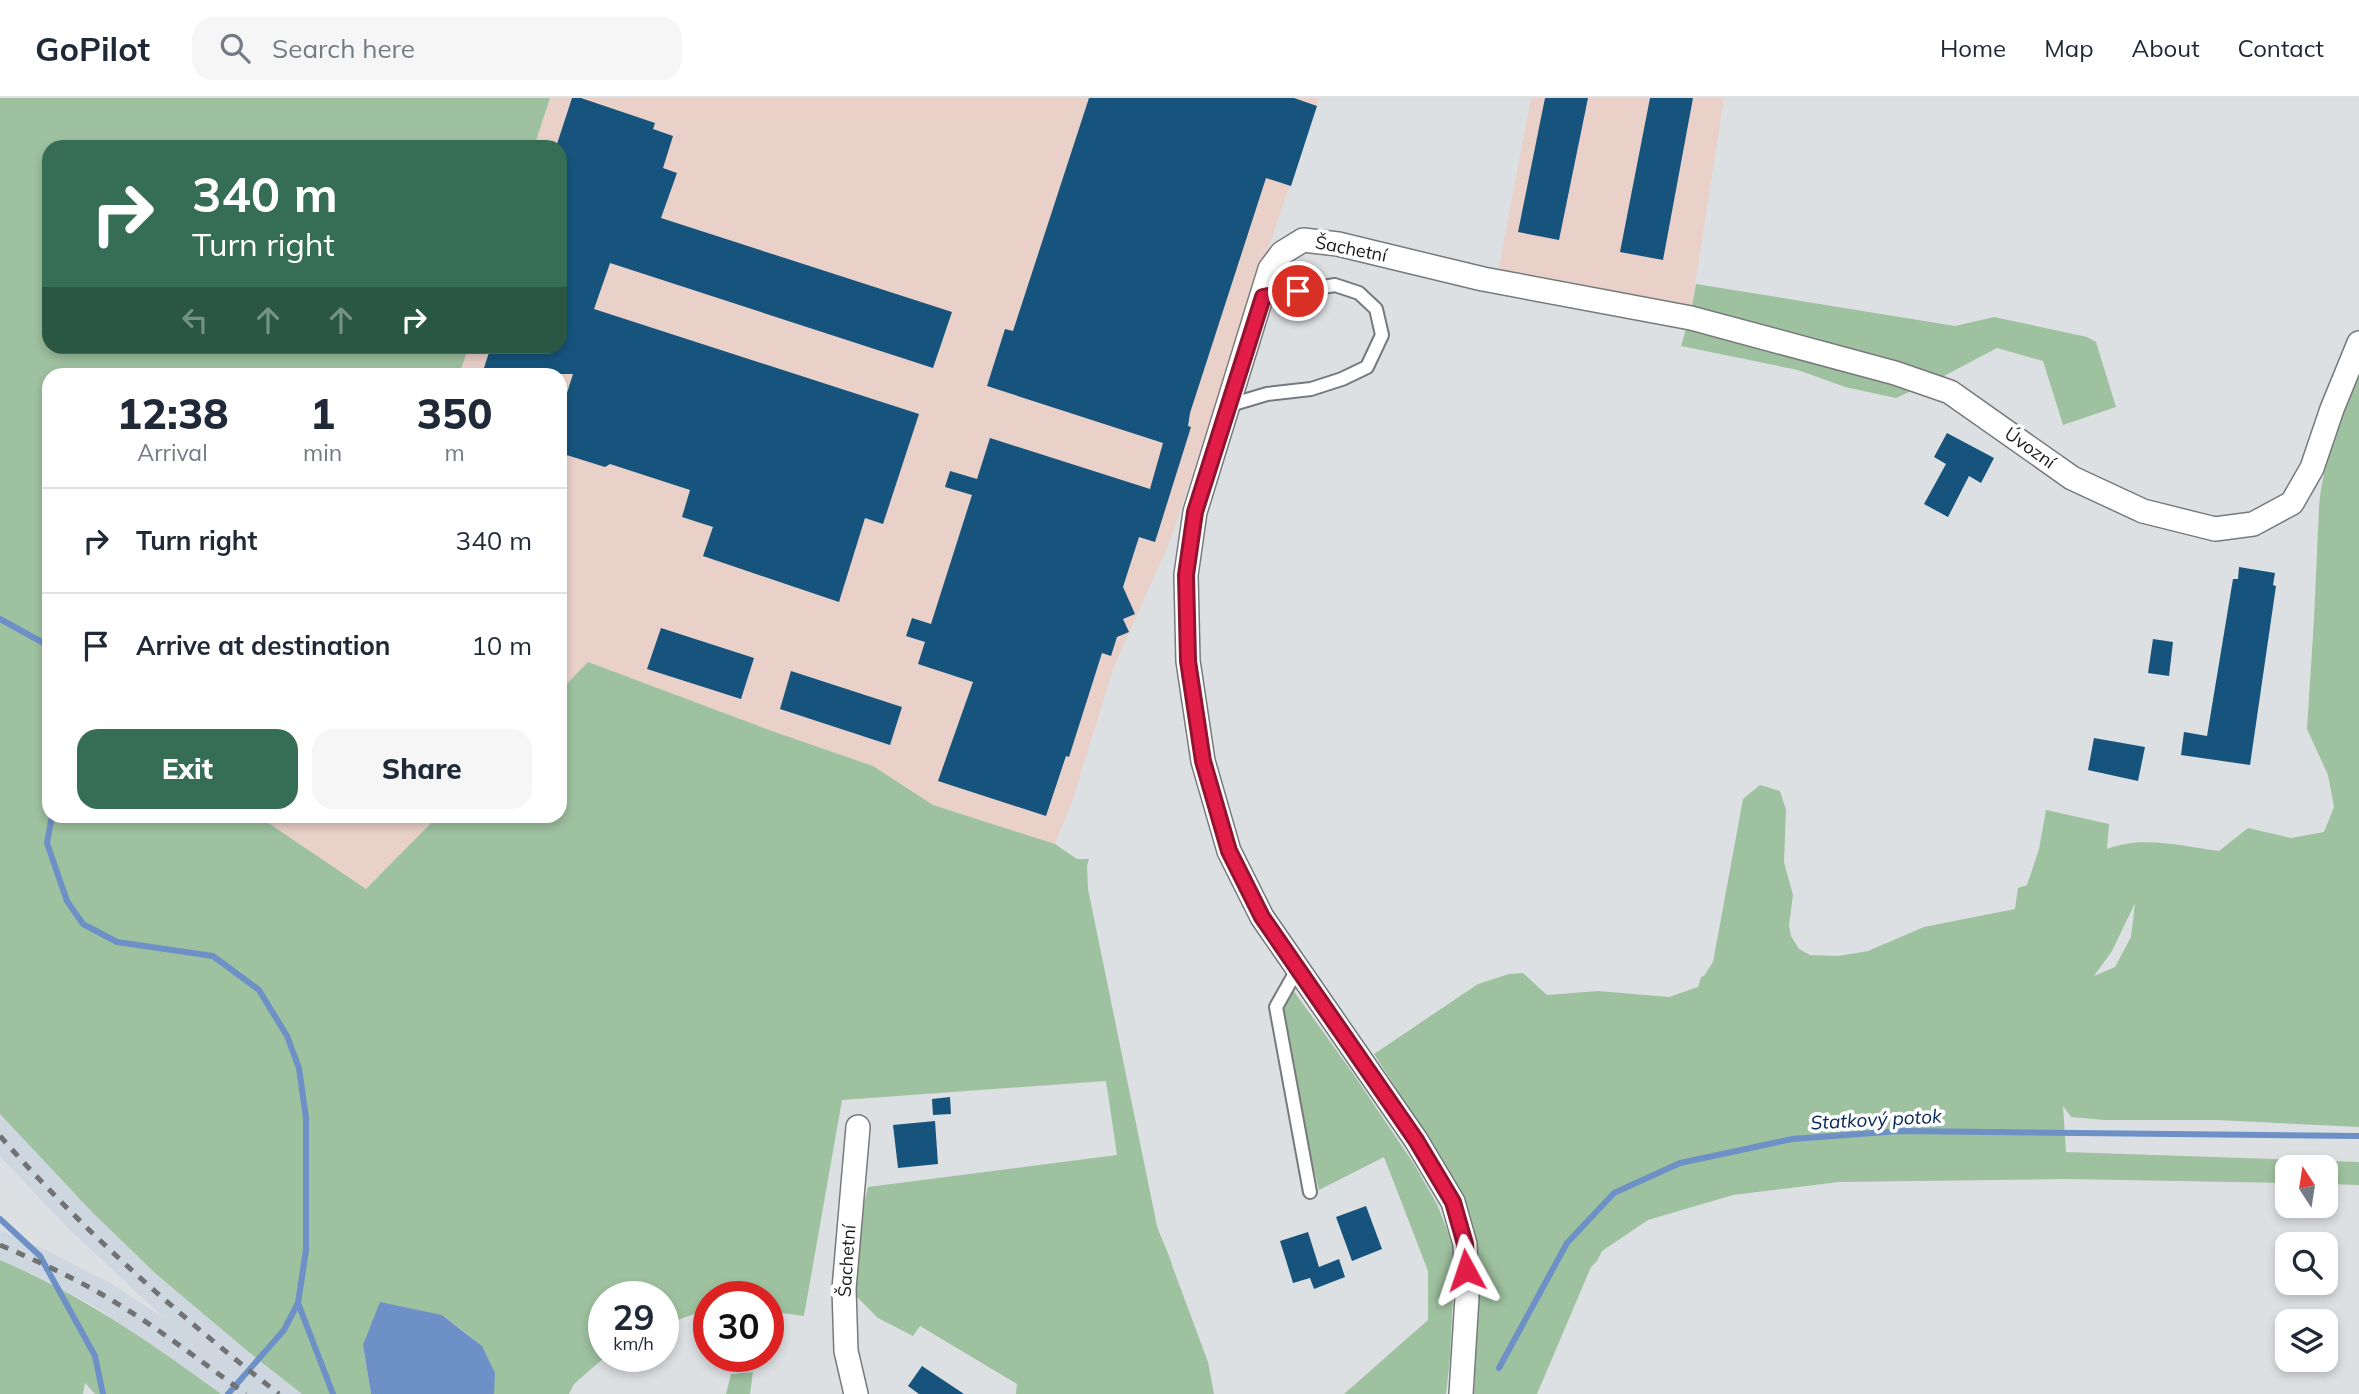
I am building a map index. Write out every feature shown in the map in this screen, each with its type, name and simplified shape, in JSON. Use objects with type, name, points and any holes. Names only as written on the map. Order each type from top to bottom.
[{"type":"street","name":"Šachetní","points":[[1461,1394],[1467,1297],[1465,1244],[1453,1202],[1416,1140],[1262,917],[1229,851],[1203,761],[1188,661],[1186,575],[1195,512],[1270,269],[1282,253],[1303,240],[1338,244],[1483,279],[1600,302]]},
{"type":"street","name":"Úvozní","points":[[1600,302],[1691,318],[1895,373],[1950,392],[2072,478],[2143,511],[2215,529],[2253,524],[2292,503],[2312,468],[2359,343]]},
{"type":"street","name":"Šachetní","points":[[856,1394],[846,1351],[844,1289],[858,1128]]},
{"type":"lane","points":[[1227,406],[1267,394],[1311,389],[1342,379],[1367,367],[1382,335],[1376,309],[1359,293],[1335,285],[1263,297]]},
{"type":"lane","points":[[1298,968],[1276,1007],[1310,1192]]},
{"type":"shaded area","points":[[550,98],[1319,98],[1170,541],[1113,669],[1072,802],[1055,844],[933,805],[873,766],[588,662],[567,684],[567,368],[461,368],[466,354],[567,354],[567,140],[536,140]]},
{"type":"shaded area","points":[[1531,98],[1724,98],[1691,311],[1498,272]]},
{"type":"shaded area","points":[[268,823],[431,823],[366,889]]},
{"type":"shaded area","points":[[0,1114],[92,1212],[156,1274],[302,1394],[221,1394],[96,1307],[0,1260],[0,1230],[110,1283],[164,1318],[72,1232],[0,1157]]},
{"type":"green space","points":[[0,98],[550,98],[536,140],[42,140],[42,354],[466,354],[461,368],[42,368],[42,823],[268,823],[366,889],[431,823],[567,823],[567,684],[588,662],[873,766],[933,805],[1055,844],[1077,859],[1089,859],[1088,889],[1157,1226],[1208,1362],[1214,1394],[1016,1394],[1017,1384],[920,1326],[913,1336],[878,1318],[855,1295],[855,1240],[868,1187],[1117,1155],[1106,1081],[842,1100],[804,1316],[784,1313],[784,1281],[693,1281],[693,1315],[679,1319],[679,1281],[588,1281],[588,1372],[574,1384],[569,1394],[494,1394],[491,1366],[487,1356],[473,1339],[442,1315],[363,1345],[371,1394],[302,1394],[156,1274],[92,1212],[0,1114]]},
{"type":"green space","points":[[1696,284],[1955,326],[1994,317],[2087,337],[2096,342],[2116,407],[2063,425],[2043,361],[1997,348],[1896,398],[1845,387],[1798,370],[1681,346]]},
{"type":"green space","points":[[2359,369],[2359,1127],[2217,1120],[2105,1120],[2071,1117],[2063,1106],[2066,1152],[2275,1159],[2275,1183],[2067,1179],[1839,1182],[1733,1195],[1648,1220],[1602,1251],[1591,1267],[1537,1394],[1474,1394],[1478,1293],[1476,1241],[1462,1198],[1425,1133],[1374,1054],[1478,984],[1509,974],[1523,973],[1547,995],[1598,991],[1669,997],[1698,987],[1701,977],[1713,962],[1743,799],[1760,785],[1780,791],[1786,810],[1784,862],[1793,895],[1789,925],[1791,936],[1799,949],[1810,955],[1838,956],[1868,951],[1924,927],[2015,909],[2018,888],[2027,885],[2039,849],[2046,810],[2109,824],[2107,849],[2149,842],[2219,851],[2248,828],[2291,838],[2324,832],[2334,807],[2328,775],[2307,729],[2319,507],[2329,454]],"holes":[[[2135,903],[2131,937],[2115,967],[2094,976],[2112,951]]]},
{"type":"green space","points":[[1293,990],[1414,1164],[1437,1204],[1448,1232],[1455,1255],[1446,1394],[1344,1394],[1428,1320],[1428,1271],[1384,1157],[1319,1190],[1292,1080],[1282,1010]]},
{"type":"green space","points":[[2338,1161],[2359,1162],[2359,1185],[2338,1184]]},
{"type":"green space","points":[[0,1260],[88,1304],[221,1394],[95,1394],[85,1383],[83,1394],[0,1394]]},
{"type":"green space","points":[[753,1372],[750,1394],[726,1394],[731,1374]]},
{"type":"water","points":[[380,1302],[442,1315],[482,1346],[495,1373],[494,1394],[371,1394],[363,1345]]},
{"type":"building","points":[[572,98],[581,98],[655,123],[653,129],[673,136],[663,168],[677,173],[661,218],[952,312],[933,368],[610,263],[594,309],[919,414],[883,524],[865,518],[839,602],[703,556],[713,527],[682,517],[690,490],[610,464],[605,467],[567,455],[567,393],[573,374],[567,374],[567,368],[484,368],[488,354],[567,354],[567,140],[558,140]]},
{"type":"building","points":[[1089,98],[1294,98],[1317,106],[1291,186],[1266,178],[1190,413],[1188,426],[1191,427],[1155,542],[1139,537],[1123,587],[1135,614],[1123,619],[1129,632],[1117,637],[1111,656],[1102,653],[1069,757],[1066,756],[1046,816],[938,781],[973,682],[918,664],[925,642],[906,636],[912,618],[931,624],[972,495],[945,487],[950,471],[977,479],[990,438],[1150,489],[1163,443],[987,386],[1005,329],[1013,331]]},
{"type":"building","points":[[1545,98],[1588,98],[1559,240],[1518,232]]},
{"type":"building","points":[[1650,98],[1693,98],[1663,260],[1620,252]]},
{"type":"building","points":[[1947,433],[1994,458],[1981,483],[1969,476],[1948,517],[1924,504],[1946,464],[1934,457]]},
{"type":"building","points":[[2239,567],[2275,573],[2273,585],[2276,586],[2250,765],[2181,755],[2184,732],[2207,736],[2233,579],[2238,579]]},
{"type":"building","points":[[661,628],[754,658],[741,699],[647,669]]},
{"type":"building","points":[[2153,639],[2173,642],[2169,676],[2148,673]]},
{"type":"building","points":[[791,671],[902,707],[890,745],[780,709]]},
{"type":"building","points":[[2094,738],[2145,747],[2138,781],[2088,770]]},
{"type":"building","points":[[950,1097],[951,1114],[933,1115],[932,1099]]},
{"type":"building","points":[[935,1121],[938,1164],[898,1168],[893,1125]]},
{"type":"building","points":[[1366,1206],[1382,1249],[1352,1261],[1336,1217]]},
{"type":"building","points":[[1308,1232],[1319,1267],[1339,1259],[1345,1277],[1314,1289],[1310,1278],[1293,1283],[1280,1241]]},
{"type":"building","points":[[922,1366],[964,1394],[919,1394],[908,1386]]},
{"type":"waterway","points":[[0,619],[42,642]]},
{"type":"waterway","points":[[51,823],[47,843],[67,901],[83,924],[117,942],[213,956],[259,990],[287,1036],[299,1068],[306,1118],[306,1250],[298,1303],[284,1330],[228,1394]]},
{"type":"waterway","name":"Statkový potok","points":[[1499,1368],[1567,1243],[1614,1193],[1680,1163],[1792,1139],[1900,1131],[2359,1136]]},
{"type":"waterway","points":[[0,1219],[40,1256],[95,1356],[103,1394]]},
{"type":"waterway","points":[[298,1303],[333,1394]]},
{"type":"railway","points":[[0,1136],[98,1239],[205,1334],[279,1394]]},
{"type":"railway","points":[[0,1245],[65,1275],[122,1306],[246,1394]]},
{"type":"route","points":[[1298,291],[1263,297],[1195,512],[1186,575],[1186,618],[1188,661],[1203,761],[1229,851],[1262,917],[1416,1140],[1453,1202],[1465,1244],[1466,1270]]}]
